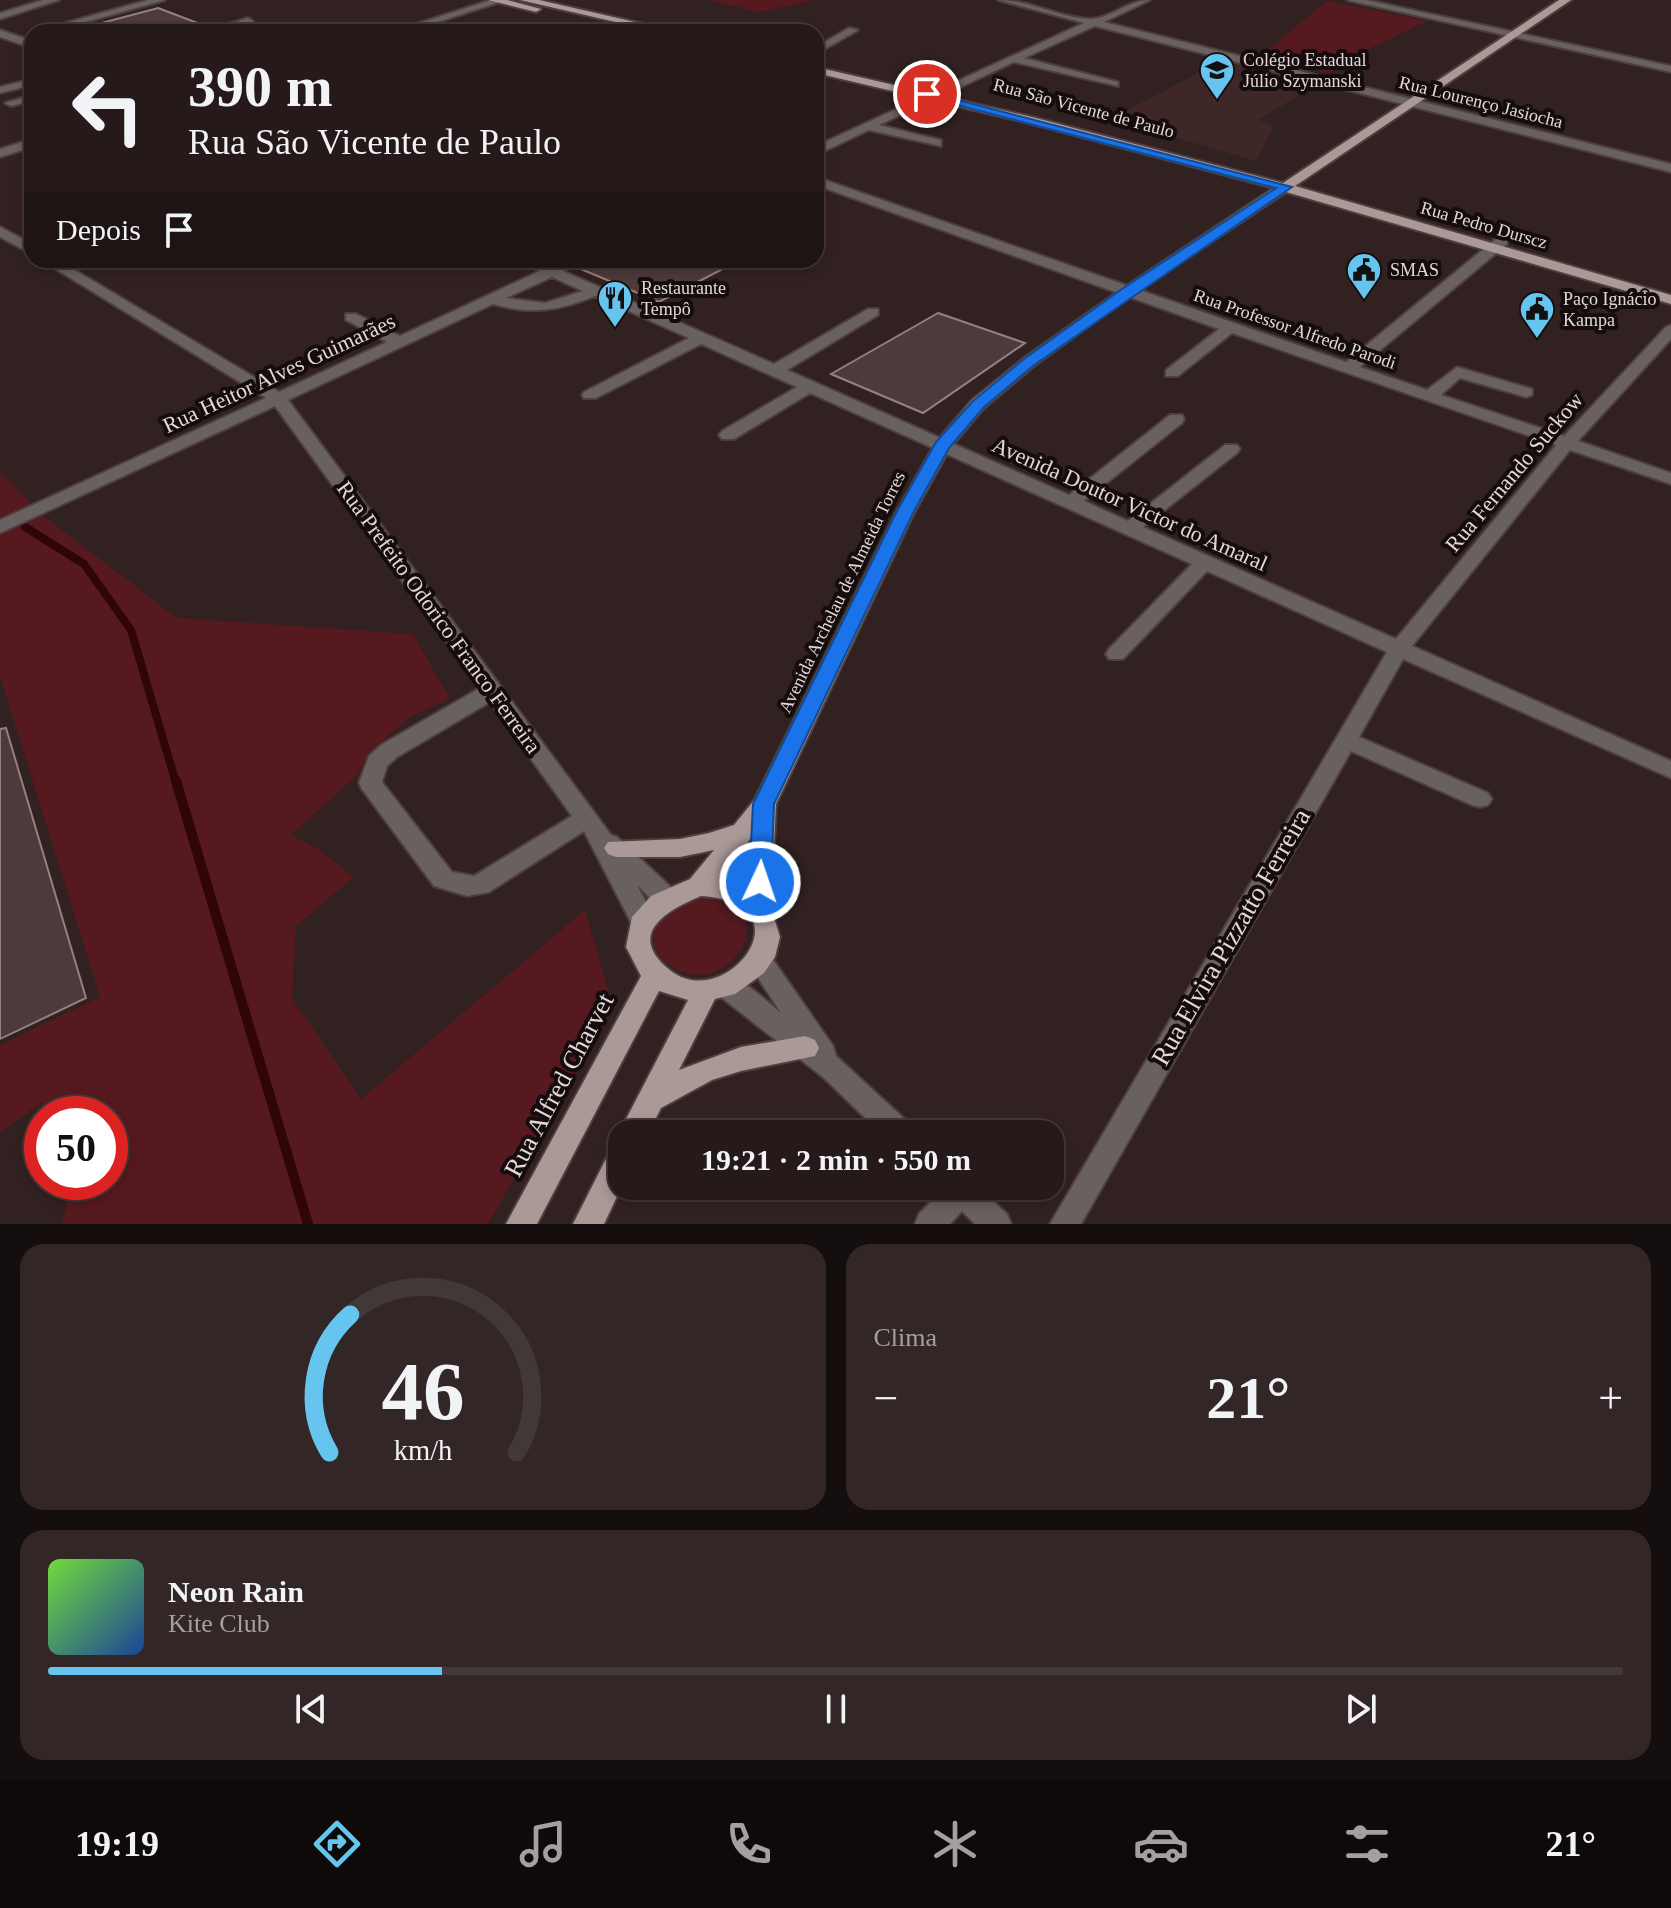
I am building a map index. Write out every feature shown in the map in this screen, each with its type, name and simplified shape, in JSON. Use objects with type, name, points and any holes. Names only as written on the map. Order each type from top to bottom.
[{"type":"main road","points":[[497,0],[606,24]]},
{"type":"main road","points":[[525,0],[637,24]]},
{"type":"main road","name":"Avenida Archelau de Almeida Torres","points":[[699,886],[764,804],[905,513],[942,446],[978,404],[1029,362],[1127,292],[1566,0]]},
{"type":"main road","name":"Rua São Vicente de Paulo","points":[[824,65],[1290,184]]},
{"type":"main road","name":"Rua São Vicente de Paulo","points":[[824,71],[938,92]]},
{"type":"main road","name":"Rua Pedro Durscz","points":[[1290,184],[1671,290]]},
{"type":"main road","name":"Rua Pedro Durscz","points":[[1499,244],[1671,300]]},
{"type":"main road","name":"Avenida Archelau de Almeida Torres","points":[[759,907],[764,804]]},
{"type":"main road","points":[[601,834],[666,850],[705,846],[742,831]]},
{"type":"main road","points":[[699,886],[733,891],[759,907],[767,924],[768,942],[760,961],[745,976],[716,988],[668,985],[654,976],[641,959],[637,940],[643,921],[656,904],[666,898],[699,886]]},
{"type":"main road","name":"Rua Alfred Charvet","points":[[521,1224],[654,976]]},
{"type":"main road","points":[[640,1120],[716,988]]},
{"type":"main road","points":[[651,1099],[704,1071],[741,1059],[805,1048]]},
{"type":"main road","points":[[588,1224],[608,1184]]},
{"type":"street","points":[[0,16],[54,0]]},
{"type":"street","points":[[68,24],[160,0]]},
{"type":"street","points":[[421,24],[497,0]]},
{"type":"street","name":"Rua Lourenço Jasiocha","points":[[1003,0],[1671,168]]},
{"type":"street","points":[[824,147],[938,92],[1145,0]]},
{"type":"street","points":[[1352,0],[1671,69]]},
{"type":"street","points":[[237,24],[248,21]]},
{"type":"street","points":[[824,46],[853,30]]},
{"type":"street","points":[[0,33],[24,42]]},
{"type":"street","points":[[15,38],[24,36]]},
{"type":"street","points":[[1014,59],[1114,84]]},
{"type":"street","points":[[19,71],[24,74]]},
{"type":"street","points":[[0,90],[24,82]]},
{"type":"street","points":[[11,103],[24,100]]},
{"type":"street","points":[[868,126],[937,143]]},
{"type":"street","points":[[0,153],[24,146]]},
{"type":"street","name":"Rua Professor Alfredo Parodi","points":[[824,184],[1229,328],[1671,479]]},
{"type":"street","points":[[0,231],[24,245]]},
{"type":"street","points":[[1347,369],[1499,244]]},
{"type":"street","points":[[1001,268],[1021,255]]},
{"type":"street","points":[[61,268],[278,398]]},
{"type":"street","name":"Avenida Doutor Victor do Amaral","points":[[544,268],[1671,770]]},
{"type":"street","name":"Rua Heitor Alves Guimarães","points":[[0,527],[558,268]]},
{"type":"street","points":[[492,299],[525,309],[543,309],[596,291]]},
{"type":"street","points":[[774,371],[873,312]]},
{"type":"street","points":[[351,317],[400,342]]},
{"type":"street","points":[[1172,373],[1229,328]]},
{"type":"street","name":"Rua Fernando Suckow","points":[[1398,650],[1566,444],[1671,330]]},
{"type":"street","points":[[590,395],[701,338]]},
{"type":"street","points":[[1429,397],[1457,372],[1526,392]]},
{"type":"street","points":[[728,435],[810,386]]},
{"type":"street","name":"Rua Prefeito Odorico Franco Ferreira","points":[[278,398],[492,691],[601,834],[666,898]]},
{"type":"street","points":[[1070,503],[1176,419]]},
{"type":"street","points":[[1129,529],[1231,449]]},
{"type":"street","points":[[1116,654],[1204,563]]},
{"type":"street","name":"Rua Elvira Pizzatto Ferreira","points":[[1065,1224],[1398,650]]},
{"type":"street","points":[[492,691],[389,751],[377,762],[370,783],[443,879],[467,887],[480,885],[601,834]]},
{"type":"street","points":[[1345,740],[1480,799]]},
{"type":"street","name":"Rua Prefeito Odorico Franco Ferreira","points":[[601,834],[643,921]]},
{"type":"street","points":[[760,961],[834,1070]]},
{"type":"street","points":[[716,988],[834,1070],[886,1120]]},
{"type":"street","points":[[930,1224],[950,1200]]},
{"type":"street","points":[[971,1200],[996,1224]]},
{"type":"shaded area","points":[[709,0],[815,0],[759,12]]},
{"type":"shaded area","points":[[1327,1],[1428,21],[1373,47],[1329,73],[1258,58]]},
{"type":"shaded area","name":"Colégio Estadual Júlio Szymanski","points":[[1224,59],[1320,83],[1258,120],[1274,125],[1256,161],[1111,119]]},
{"type":"shaded area","points":[[0,472],[45,517],[177,618],[413,634],[450,699],[411,716],[368,754],[357,775],[291,835],[317,848],[354,877],[296,926],[292,998],[361,1099],[585,910],[613,1006],[488,1224],[62,1224],[68,1200],[128,1200],[128,1096],[24,1096],[24,1115],[0,1132],[0,1045],[100,997],[0,676]]},
{"type":"shaded area","points":[[698,898],[727,903],[742,915],[747,931],[742,947],[731,962],[713,972],[693,974],[671,966],[660,956],[654,945],[654,935],[658,925],[674,908]]},
{"type":"building","points":[[158,8],[200,24],[98,24]]},
{"type":"building","points":[[578,268],[725,268],[659,302]]},
{"type":"building","points":[[938,313],[1025,343],[923,413],[831,374]]},
{"type":"building","points":[[6,728],[86,998],[0,1039],[0,729]]},
{"type":"waterway","points":[[25,527],[84,564],[131,630],[176,783]]},
{"type":"waterway","points":[[176,781],[308,1224]]},
{"type":"place","name":"Colégio Estadual Júlio Szymanski","points":[[1217,101]]},
{"type":"place","name":"SMAS","points":[[1364,301]]},
{"type":"place","name":"Restaurante Tempô","points":[[615,329]]},
{"type":"place","name":"Paço Ignácio Kampa","points":[[1537,340]]},
{"type":"route","points":[[760,882],[764,804],[905,513],[942,446],[978,404],[1029,362],[1127,292],[1286,187],[927,94]]}]
